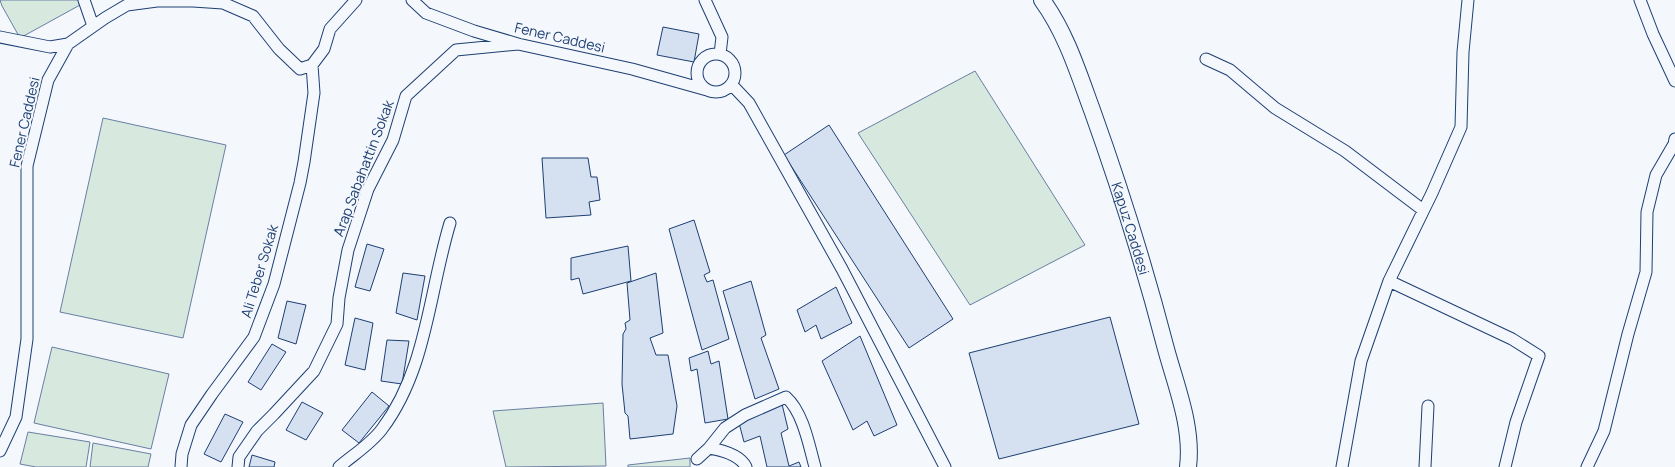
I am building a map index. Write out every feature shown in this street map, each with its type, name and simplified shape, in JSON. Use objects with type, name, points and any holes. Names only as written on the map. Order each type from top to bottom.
[{"type":"main road","name":"Kapuz Caddesi","points":[[1042,0],[1063,32],[1104,144],[1129,220],[1155,304],[1186,424],[1188,467]]},
{"type":"street","points":[[84,0],[93,26]]},
{"type":"street","points":[[312,65],[324,48],[330,29],[356,0]]},
{"type":"street","name":"Fener Caddesi","points":[[412,0],[426,13],[474,31],[518,44],[632,69],[707,90]]},
{"type":"street","points":[[705,0],[722,37],[720,54]]},
{"type":"street","points":[[1342,467],[1361,361],[1389,282],[1461,128],[1463,52],[1468,0]]},
{"type":"street","points":[[1640,0],[1653,34],[1675,81]]},
{"type":"street","name":"Fener Caddesi","points":[[0,451],[16,417],[27,339],[27,166],[48,80],[68,44],[127,5],[157,1],[223,3],[253,16],[279,49],[300,69],[312,65]]},
{"type":"street","points":[[0,37],[50,47],[68,44]]},
{"type":"street","name":"Arap Sabahattin Sokak","points":[[238,467],[239,457],[257,430],[314,370],[337,324],[339,298],[348,250],[368,189],[392,140],[406,96],[456,50],[518,44]]},
{"type":"street","points":[[720,54],[731,60],[735,66],[735,79],[732,85],[728,89],[718,92],[707,90],[699,81],[697,70],[699,64],[708,56],[720,54]]},
{"type":"street","points":[[1206,59],[1230,70],[1275,108],[1345,151],[1423,210]]},
{"type":"street","name":"Ali Teber Sokak","points":[[181,467],[182,454],[191,425],[254,337],[274,284],[304,162],[314,92],[312,65]]},
{"type":"street","points":[[732,85],[749,103],[833,252],[945,467]]},
{"type":"street","points":[[1587,467],[1604,431],[1628,334],[1646,272],[1647,212],[1656,175],[1675,139]]},
{"type":"street","points":[[339,467],[381,430],[401,400],[418,359],[450,223]]},
{"type":"street","points":[[1389,282],[1512,339],[1539,356],[1516,422],[1504,467]]},
{"type":"street","points":[[697,459],[709,448],[725,428],[745,415],[786,397],[793,403],[806,435],[815,467]]},
{"type":"street","points":[[1425,467],[1428,406]]},
{"type":"street","points":[[709,448],[721,450],[729,454],[743,462],[746,467]]},
{"type":"shaded area","points":[[0,0],[78,0],[80,5],[20,38]]},
{"type":"shaded area","points":[[975,71],[1085,245],[970,305],[858,133]]},
{"type":"shaded area","points":[[103,118],[226,145],[183,338],[60,312]]},
{"type":"shaded area","points":[[52,347],[169,374],[151,449],[34,423]]},
{"type":"shaded area","points":[[603,403],[606,466],[506,467],[493,411]]},
{"type":"shaded area","points":[[28,432],[90,442],[86,467],[36,467],[20,464]]},
{"type":"shaded area","points":[[93,443],[151,454],[148,467],[90,467]]},
{"type":"shaded area","points":[[690,458],[690,467],[628,467],[628,465]]},
{"type":"building","points":[[663,27],[699,34],[694,62],[657,55]]},
{"type":"building","points":[[829,125],[953,319],[909,348],[784,155]]},
{"type":"building","points":[[542,158],[588,158],[591,177],[597,177],[600,200],[589,202],[591,215],[546,218]]},
{"type":"building","points":[[694,220],[710,272],[704,275],[707,282],[713,280],[729,339],[702,350],[669,229]]},
{"type":"building","points":[[367,244],[384,249],[370,291],[355,287]]},
{"type":"building","points":[[628,246],[631,281],[583,294],[579,278],[571,280],[571,258]]},
{"type":"building","points":[[403,273],[425,276],[417,320],[396,313]]},
{"type":"building","points":[[656,273],[663,333],[650,338],[656,355],[668,355],[677,406],[673,434],[630,439],[622,384],[623,334],[626,329],[625,323],[630,320],[627,283]]},
{"type":"building","points":[[751,281],[766,335],[761,338],[779,389],[755,399],[723,291]]},
{"type":"building","points":[[836,287],[852,323],[821,339],[816,325],[805,332],[797,310]]},
{"type":"building","points":[[287,301],[306,305],[296,344],[278,338]]},
{"type":"building","points":[[1110,317],[1139,424],[999,459],[969,353]]},
{"type":"building","points":[[355,318],[373,323],[365,370],[345,365]]},
{"type":"building","points":[[860,336],[897,425],[874,436],[867,421],[853,430],[822,361]]},
{"type":"building","points":[[387,340],[409,341],[402,384],[381,381]]},
{"type":"building","points":[[272,344],[286,352],[261,390],[248,382]]},
{"type":"building","points":[[708,351],[711,364],[719,361],[728,419],[705,423],[697,369],[691,371],[689,358]]},
{"type":"building","points":[[372,392],[389,406],[359,443],[342,430]]},
{"type":"building","points":[[302,402],[323,413],[306,440],[286,430]]},
{"type":"building","points":[[782,404],[788,429],[781,433],[789,466],[799,462],[801,467],[767,467],[760,436],[744,442],[739,423]]},
{"type":"building","points":[[225,414],[243,422],[221,462],[204,454]]},
{"type":"building","points":[[252,455],[275,462],[274,467],[249,467]]}]
